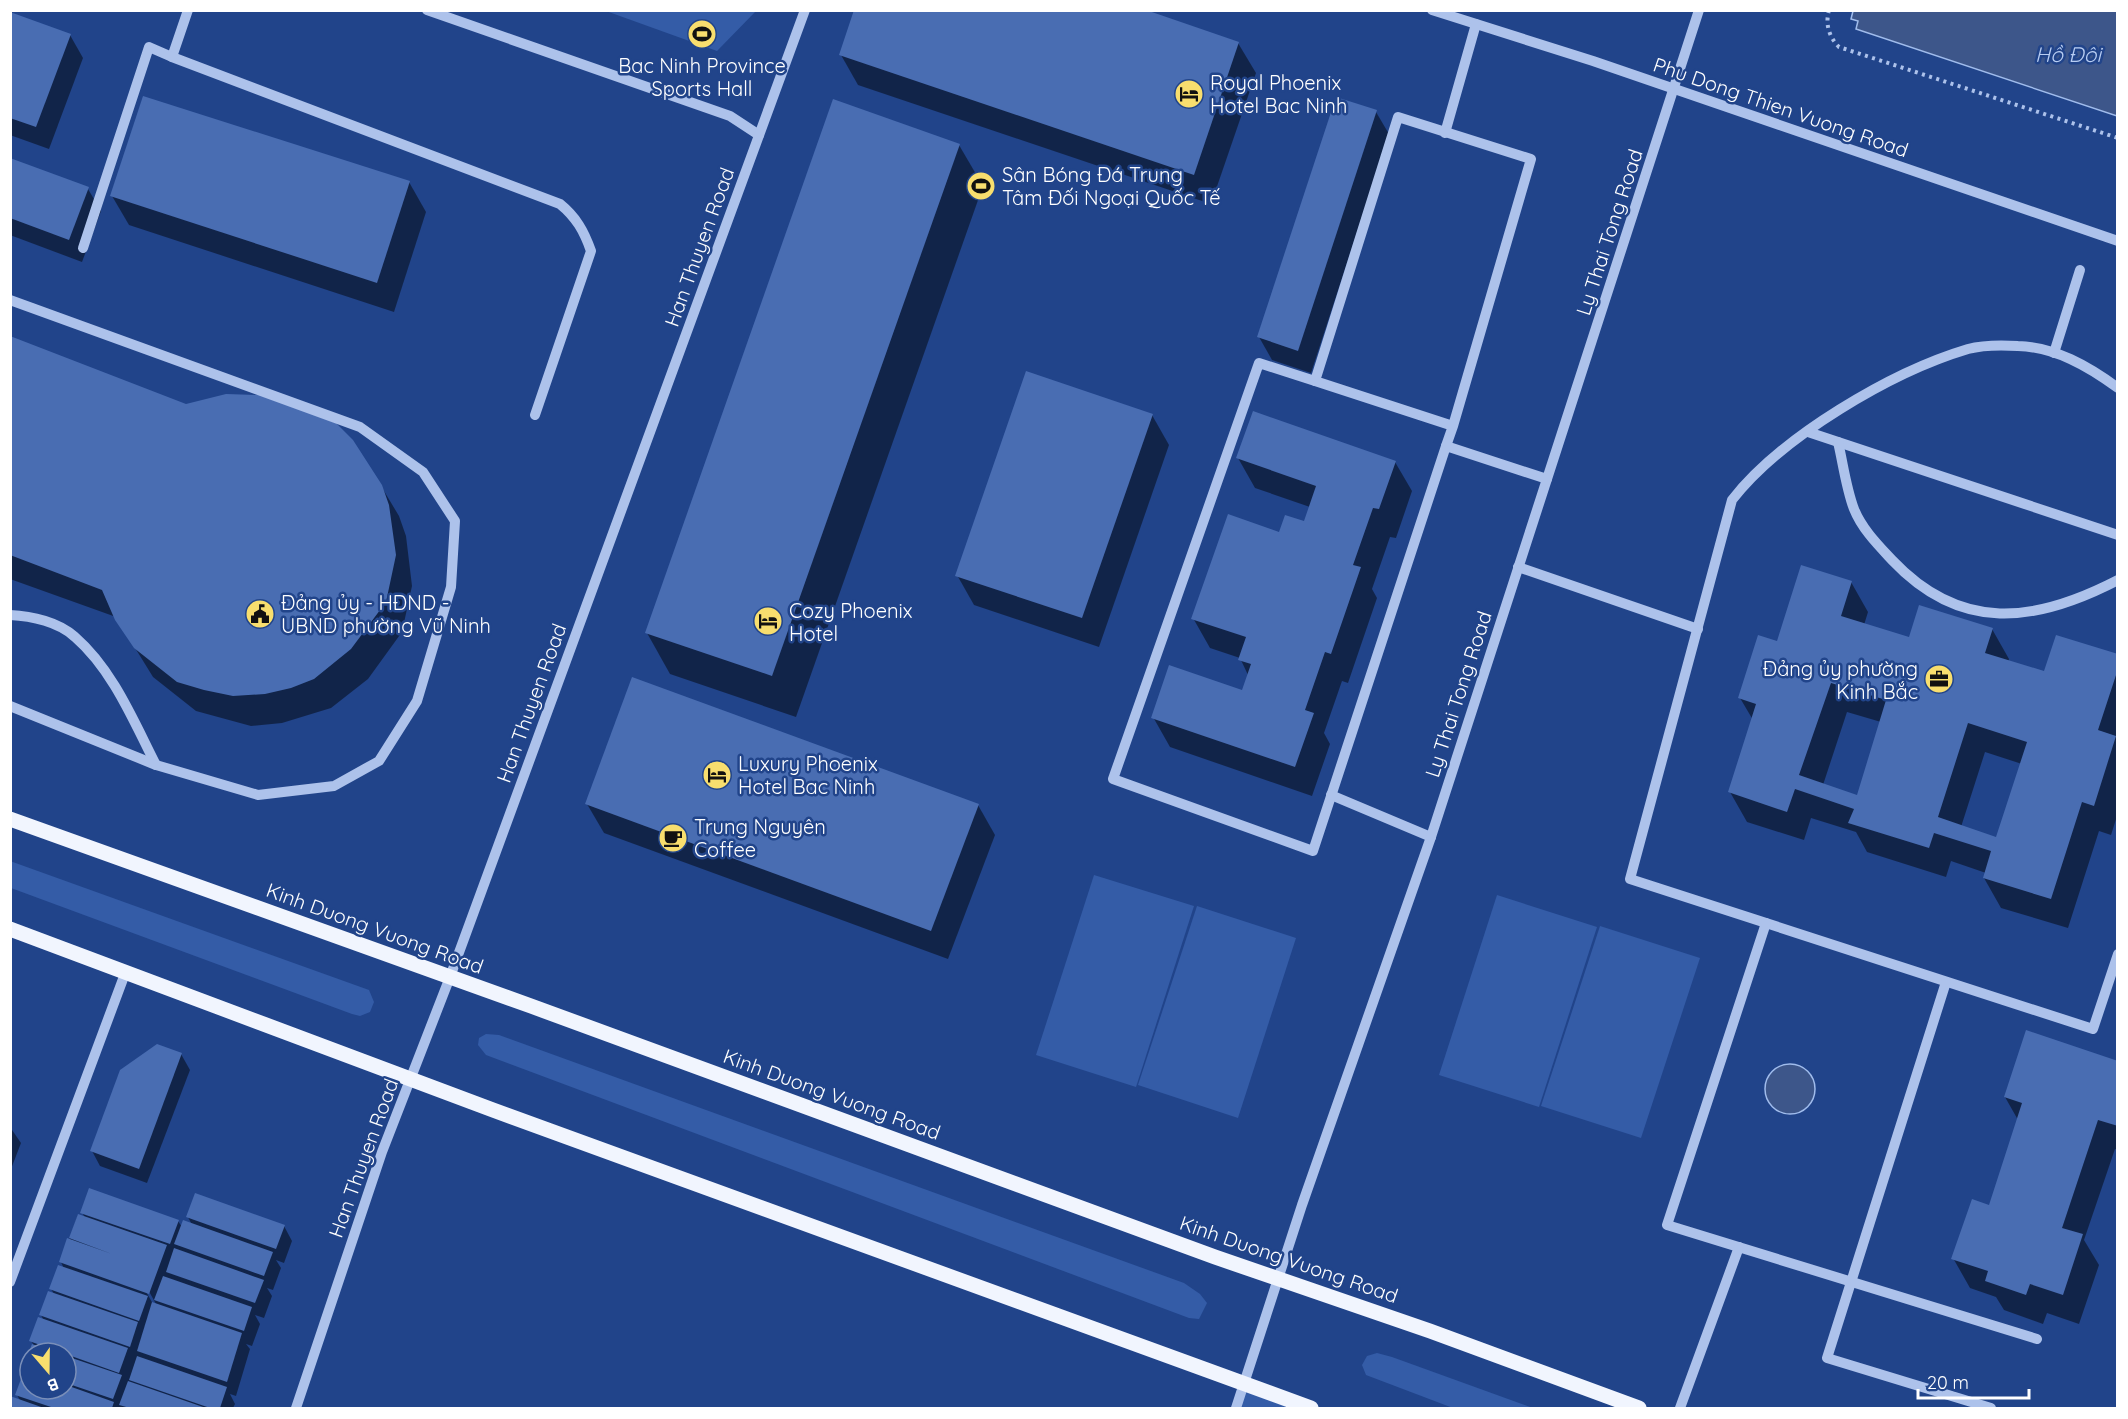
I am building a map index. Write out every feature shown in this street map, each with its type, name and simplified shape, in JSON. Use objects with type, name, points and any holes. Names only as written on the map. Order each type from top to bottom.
[{"type":"main road","name":"Kinh Duong Vuong Road","points":[[10,819],[1639,1408]]},
{"type":"main road","points":[[10,929],[410,1079],[1244,1386],[1311,1408]]},
{"type":"street","points":[[172,57],[188,10]]},
{"type":"street","points":[[427,10],[730,116],[759,135]]},
{"type":"street","name":"Han Thuyen Road","points":[[296,1408],[382,1152],[450,977],[805,10]]},
{"type":"street","name":"Phu Dong Thien Vuong Road","points":[[1432,10],[1672,88],[2118,240]]},
{"type":"street","name":"Ly Thai Tong Road","points":[[1236,1408],[1431,837],[1699,10]]},
{"type":"street","points":[[1445,133],[1476,24]]},
{"type":"street","points":[[83,248],[149,47],[560,204],[573,214],[585,234],[591,251],[535,415]]},
{"type":"street","points":[[1316,381],[1398,117],[1531,159],[1452,426],[1446,446],[1313,851],[1113,779],[1259,363],[1452,426]]},
{"type":"street","points":[[2054,353],[2080,270]]},
{"type":"street","points":[[10,300],[360,427],[423,472],[455,521],[450,587],[417,701],[379,760],[334,786],[258,795],[156,765],[10,706]]},
{"type":"street","points":[[2118,387],[2077,361],[2054,353],[2021,346],[1970,348],[1909,372],[1881,386],[1808,432],[1745,483],[1732,500],[1630,879],[2093,1029],[2118,954]]},
{"type":"street","points":[[1808,432],[2118,536]]},
{"type":"street","points":[[1838,442],[1854,509],[1872,539],[1902,570],[1929,593],[1967,609],[1996,614],[2045,611],[2118,580]]},
{"type":"street","points":[[1446,446],[1547,479]]},
{"type":"street","points":[[1518,567],[1698,629]]},
{"type":"street","points":[[10,615],[53,623],[75,636],[100,666],[129,711],[156,765]]},
{"type":"street","points":[[1331,795],[1431,837]]},
{"type":"street","points":[[1766,923],[1667,1225],[2037,1339]]},
{"type":"street","points":[[10,1282],[126,971]]},
{"type":"street","points":[[1946,982],[1827,1358],[1991,1408]]},
{"type":"street","points":[[1680,1408],[1739,1247]]},
{"type":"path","points":[[1829,10],[1826,21],[1833,41],[1839,47],[2118,138]]},
{"type":"shaded area","name":"Bac Ninh Province Sports Hall","points":[[756,10],[717,51],[606,11]]},
{"type":"shaded area","points":[[10,861],[369,990],[374,1002],[370,1012],[360,1016],[352,1014],[11,888]]},
{"type":"shaded area","points":[[1094,875],[1194,906],[1136,1087],[1036,1055]]},
{"type":"shaded area","points":[[1497,895],[1597,927],[1539,1107],[1439,1075]]},
{"type":"shaded area","points":[[1197,906],[1296,938],[1238,1118],[1138,1085]]},
{"type":"shaded area","points":[[1600,926],[1700,958],[1641,1138],[1541,1106]]},
{"type":"shaded area","points":[[486,1034],[499,1035],[1184,1283],[1200,1294],[1207,1303],[1199,1319],[1189,1318],[486,1055],[478,1045],[479,1038]]},
{"type":"shaded area","points":[[1377,1353],[1533,1408],[1453,1408],[1366,1375],[1362,1365],[1367,1356]]},
{"type":"shaded area","points":[[1244,1386],[1311,1408],[1236,1408]]},
{"type":"water","name":"Hồ Đôi","points":[[1853,11],[2117,11],[2117,116],[1856,29],[1858,21],[1851,19]]},
{"type":"water","points":[[1790,1064],[1808,1071],[1815,1089],[1808,1107],[1790,1114],[1772,1107],[1765,1089],[1772,1071]]},
{"type":"building","points":[[854,10],[1146,10],[1239,42],[1194,175],[839,55]]},
{"type":"building","points":[[10,12],[71,34],[36,127],[10,118]]},
{"type":"building","points":[[143,96],[410,181],[377,283],[110,196]]},
{"type":"building","points":[[1336,97],[1377,110],[1298,351],[1257,337]]},
{"type":"building","points":[[833,99],[960,144],[772,676],[645,633]]},
{"type":"building","points":[[10,158],[89,187],[69,240],[10,218]]},
{"type":"building","name":"Đảng ủy - HĐND - UBND phường Vũ Ninh","points":[[10,336],[186,404],[226,394],[260,395],[336,423],[353,440],[382,485],[389,505],[396,555],[386,602],[351,649],[314,679],[291,688],[265,694],[233,696],[204,690],[177,682],[134,648],[115,620],[102,590],[10,555]]},
{"type":"building","points":[[1026,371],[1153,414],[1082,618],[955,576]]},
{"type":"building","points":[[1253,411],[1396,461],[1379,509],[1373,508],[1353,565],[1361,567],[1331,654],[1325,652],[1305,710],[1314,713],[1295,767],[1151,718],[1169,665],[1242,690],[1251,664],[1238,660],[1246,637],[1191,619],[1228,514],[1279,532],[1285,515],[1304,521],[1316,486],[1236,458]]},
{"type":"building","points":[[1801,565],[1852,581],[1841,616],[1909,637],[1919,605],[1993,628],[1985,653],[2044,671],[2056,635],[2118,654],[2118,669],[2098,730],[2116,736],[2094,806],[2082,802],[2051,899],[1983,878],[1991,851],[1934,833],[1929,848],[1848,823],[1854,809],[1795,789],[1787,812],[1728,792],[1756,704],[1738,698],[1758,635],[1777,641]],"holes":[[[1831,683],[1886,700],[1857,795],[1799,775]],[[1968,723],[2027,742],[1996,837],[1938,817]]]},
{"type":"building","points":[[632,677],[979,804],[931,931],[585,804]]},
{"type":"building","points":[[2026,1030],[2118,1061],[2118,1126],[2098,1120],[2062,1228],[2083,1234],[2063,1295],[2030,1284],[2026,1295],[1985,1281],[1988,1271],[1951,1259],[1972,1199],[1989,1205],[2022,1103],[2004,1097]]},
{"type":"building","points":[[157,1044],[182,1053],[139,1169],[90,1151],[120,1070]]},
{"type":"building","points":[[89,1188],[179,1220],[170,1244],[80,1213]]},
{"type":"building","points":[[195,1193],[285,1225],[276,1249],[186,1217]]},
{"type":"building","points":[[78,1214],[167,1245],[149,1294],[59,1262],[67,1238],[112,1254],[69,1238]]},
{"type":"building","points":[[183,1220],[273,1252],[264,1276],[174,1244]]},
{"type":"building","points":[[174,1248],[264,1280],[255,1303],[166,1272]]},
{"type":"building","points":[[58,1265],[148,1296],[139,1321],[49,1289]]},
{"type":"building","points":[[163,1276],[252,1307],[244,1331],[154,1300]]},
{"type":"building","points":[[48,1291],[138,1322],[130,1347],[39,1315]]},
{"type":"building","points":[[152,1302],[242,1333],[227,1382],[137,1351]]},
{"type":"building","points":[[38,1317],[128,1348],[119,1373],[78,1358],[78,1341],[29,1341]]},
{"type":"building","points":[[137,1356],[227,1387],[220,1408],[210,1408],[129,1380]]},
{"type":"building","points":[[78,1360],[122,1375],[113,1399],[78,1387]]},
{"type":"building","points":[[128,1381],[206,1408],[130,1408],[119,1405]]},
{"type":"building","points":[[78,1389],[114,1402],[112,1408],[54,1408],[33,1401],[78,1401]]},
{"type":"building","points":[[10,1396],[18,1399],[18,1401],[44,1408],[10,1408]]},
{"type":"place","name":"Bac Ninh Province Sports Hall","points":[[702,34]]},
{"type":"place","name":"Royal Phoenix Hotel Bac Ninh","points":[[1189,94]]},
{"type":"place","name":"Sân Bóng Đá Trung Tâm Đối Ngoại Quốc Tế","points":[[981,186]]},
{"type":"place","name":"Đảng ủy - HĐND - UBND phường Vũ Ninh","points":[[260,614]]},
{"type":"place","name":"Cozy Phoenix Hotel","points":[[768,621]]},
{"type":"place","name":"Đảng ủy phường Kinh Bắc","points":[[1939,679]]},
{"type":"place","name":"Luxury Phoenix Hotel Bac Ninh","points":[[717,775]]},
{"type":"place","name":"Trung Nguyên Coffee","points":[[673,838]]}]
